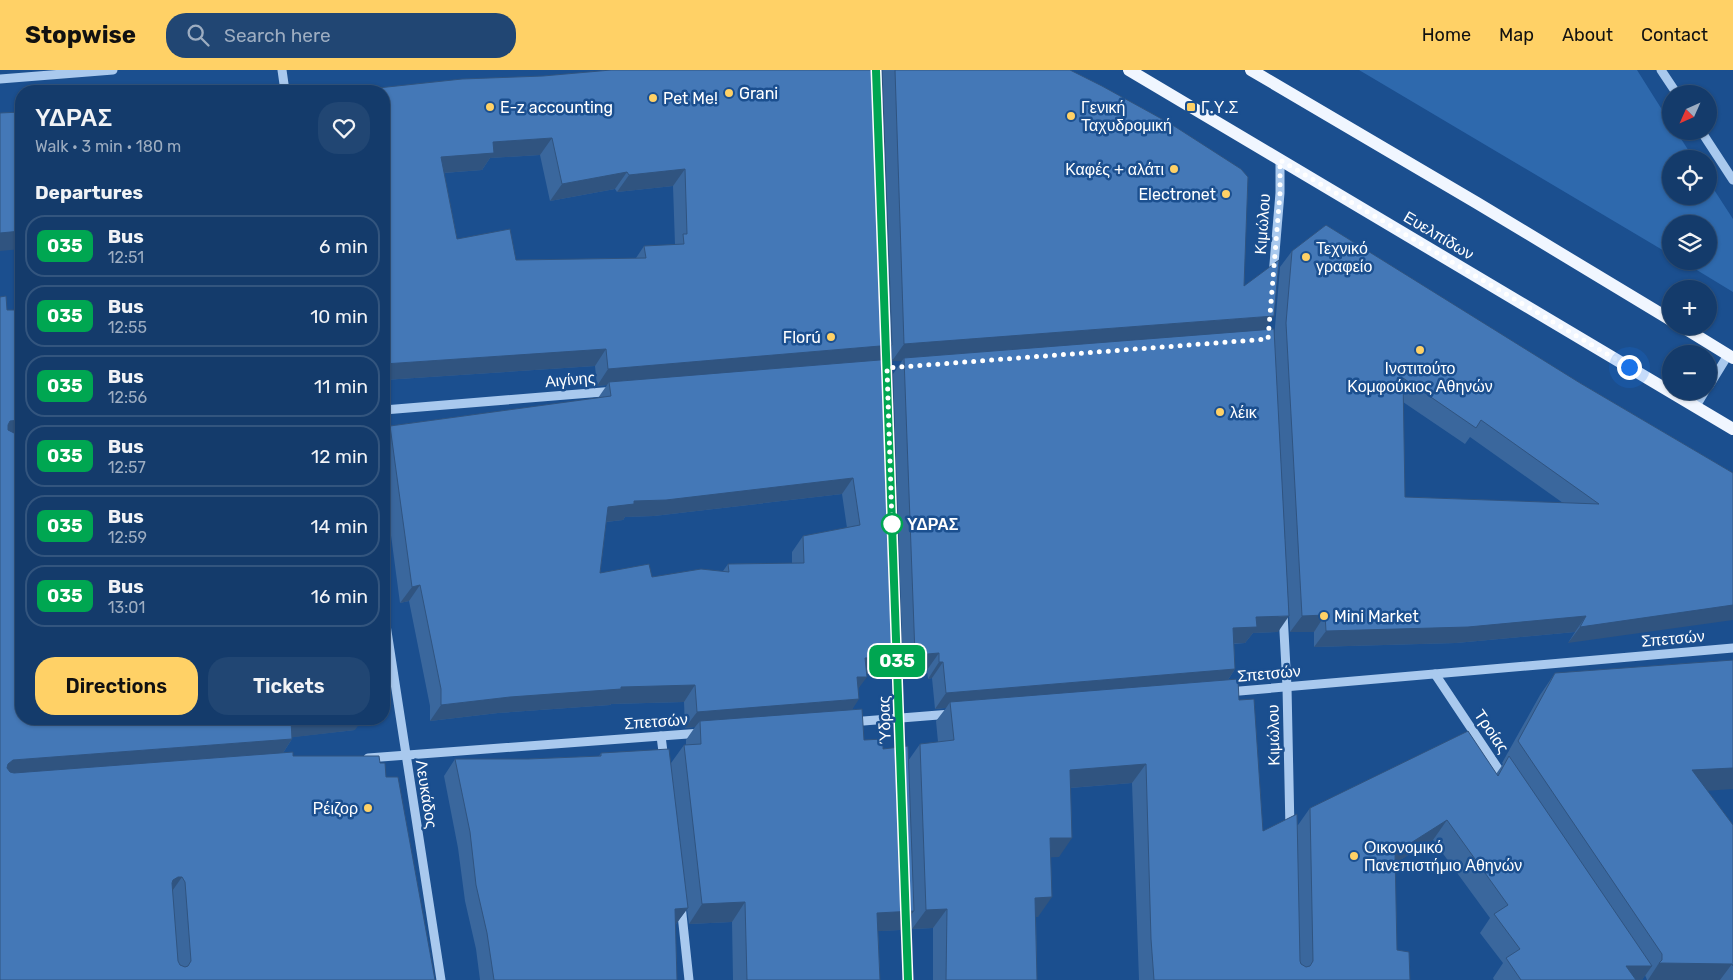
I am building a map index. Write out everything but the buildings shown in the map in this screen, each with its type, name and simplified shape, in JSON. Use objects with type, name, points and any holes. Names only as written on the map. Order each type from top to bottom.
[{"type":"main road","name":"Ευελπίδων","points":[[1129,70],[1733,429]]},
{"type":"main road","points":[[1251,70],[1477,202],[1662,315]]},
{"type":"main road","points":[[1696,335],[1731,356]]},
{"type":"street","points":[[0,79],[112,70]]},
{"type":"street","points":[[282,70],[284,85]]},
{"type":"street","points":[[1661,70],[1671,85]]},
{"type":"street","points":[[1707,140],[1733,180]]},
{"type":"street","name":"Κιμώλου","points":[[1273,281],[1280,193],[1280,160]]},
{"type":"street","points":[[1717,375],[1731,356]]},
{"type":"street","name":"Αιγίνης","points":[[390,409],[620,390]]},
{"type":"street","points":[[1696,406],[1700,400]]},
{"type":"street","name":"Κιμώλου","points":[[1283,608],[1287,687],[1290,843]]},
{"type":"street","name":"Ύδρας","points":[[896,641],[900,767]]},
{"type":"street","name":"Σπετσών","points":[[1218,693],[1733,648]]},
{"type":"street","name":"Λευκάδος","points":[[390,651],[441,980]]},
{"type":"street","name":"Τροίας","points":[[1435,674],[1513,790]]},
{"type":"street","points":[[839,723],[959,714]]},
{"type":"street","name":"Σπετσών","points":[[356,759],[711,732]]},
{"type":"street","points":[[661,736],[664,765]]},
{"type":"street","points":[[679,892],[689,980]]},
{"type":"street","points":[[905,902],[908,980]]},
{"type":"shaded area","points":[[1359,70],[1637,70],[1662,110],[1662,140],[1682,140],[1688,150],[1662,150],[1662,205],[1717,205],[1717,194],[1733,219],[1733,292],[1717,282],[1717,280],[1713,280],[1697,270],[1717,270],[1717,215],[1662,215],[1662,250]]},
{"type":"bus line","name":"035","points":[[876,70],[908,980]]},
{"type":"place","name":"Grani","points":[[729,93]]},
{"type":"place","name":"Pet Me!","points":[[653,98]]},
{"type":"place","name":"E-z accounting","points":[[490,107]]},
{"type":"place","name":"Γ.Υ.Σ","points":[[1191,107]]},
{"type":"place","name":"Γενική Ταχυδρομική","points":[[1071,116]]},
{"type":"place","name":"Καφές + αλάτι","points":[[1174,169]]},
{"type":"place","name":"Electronet","points":[[1226,194]]},
{"type":"place","name":"Τεχνικό γραφείο","points":[[1306,257]]},
{"type":"place","name":"Florú","points":[[831,337]]},
{"type":"place","name":"Ινστιτούτο Κομφούκιος Αθηνών","points":[[1420,350]]},
{"type":"place","name":"λέικ","points":[[1220,412]]},
{"type":"place","name":"ΥΔΡΑΣ","points":[[892,524]]},
{"type":"place","name":"Mini Market","points":[[1324,616]]},
{"type":"place","name":"Ρέιζορ","points":[[368,808]]},
{"type":"place","name":"Οικονομικό Πανεπιστήμιο Αθηνών","points":[[1354,856]]},
{"type":"route","points":[[892,524],[887,368],[1268,339],[1280,193],[1280,160],[1629,367]]}]
